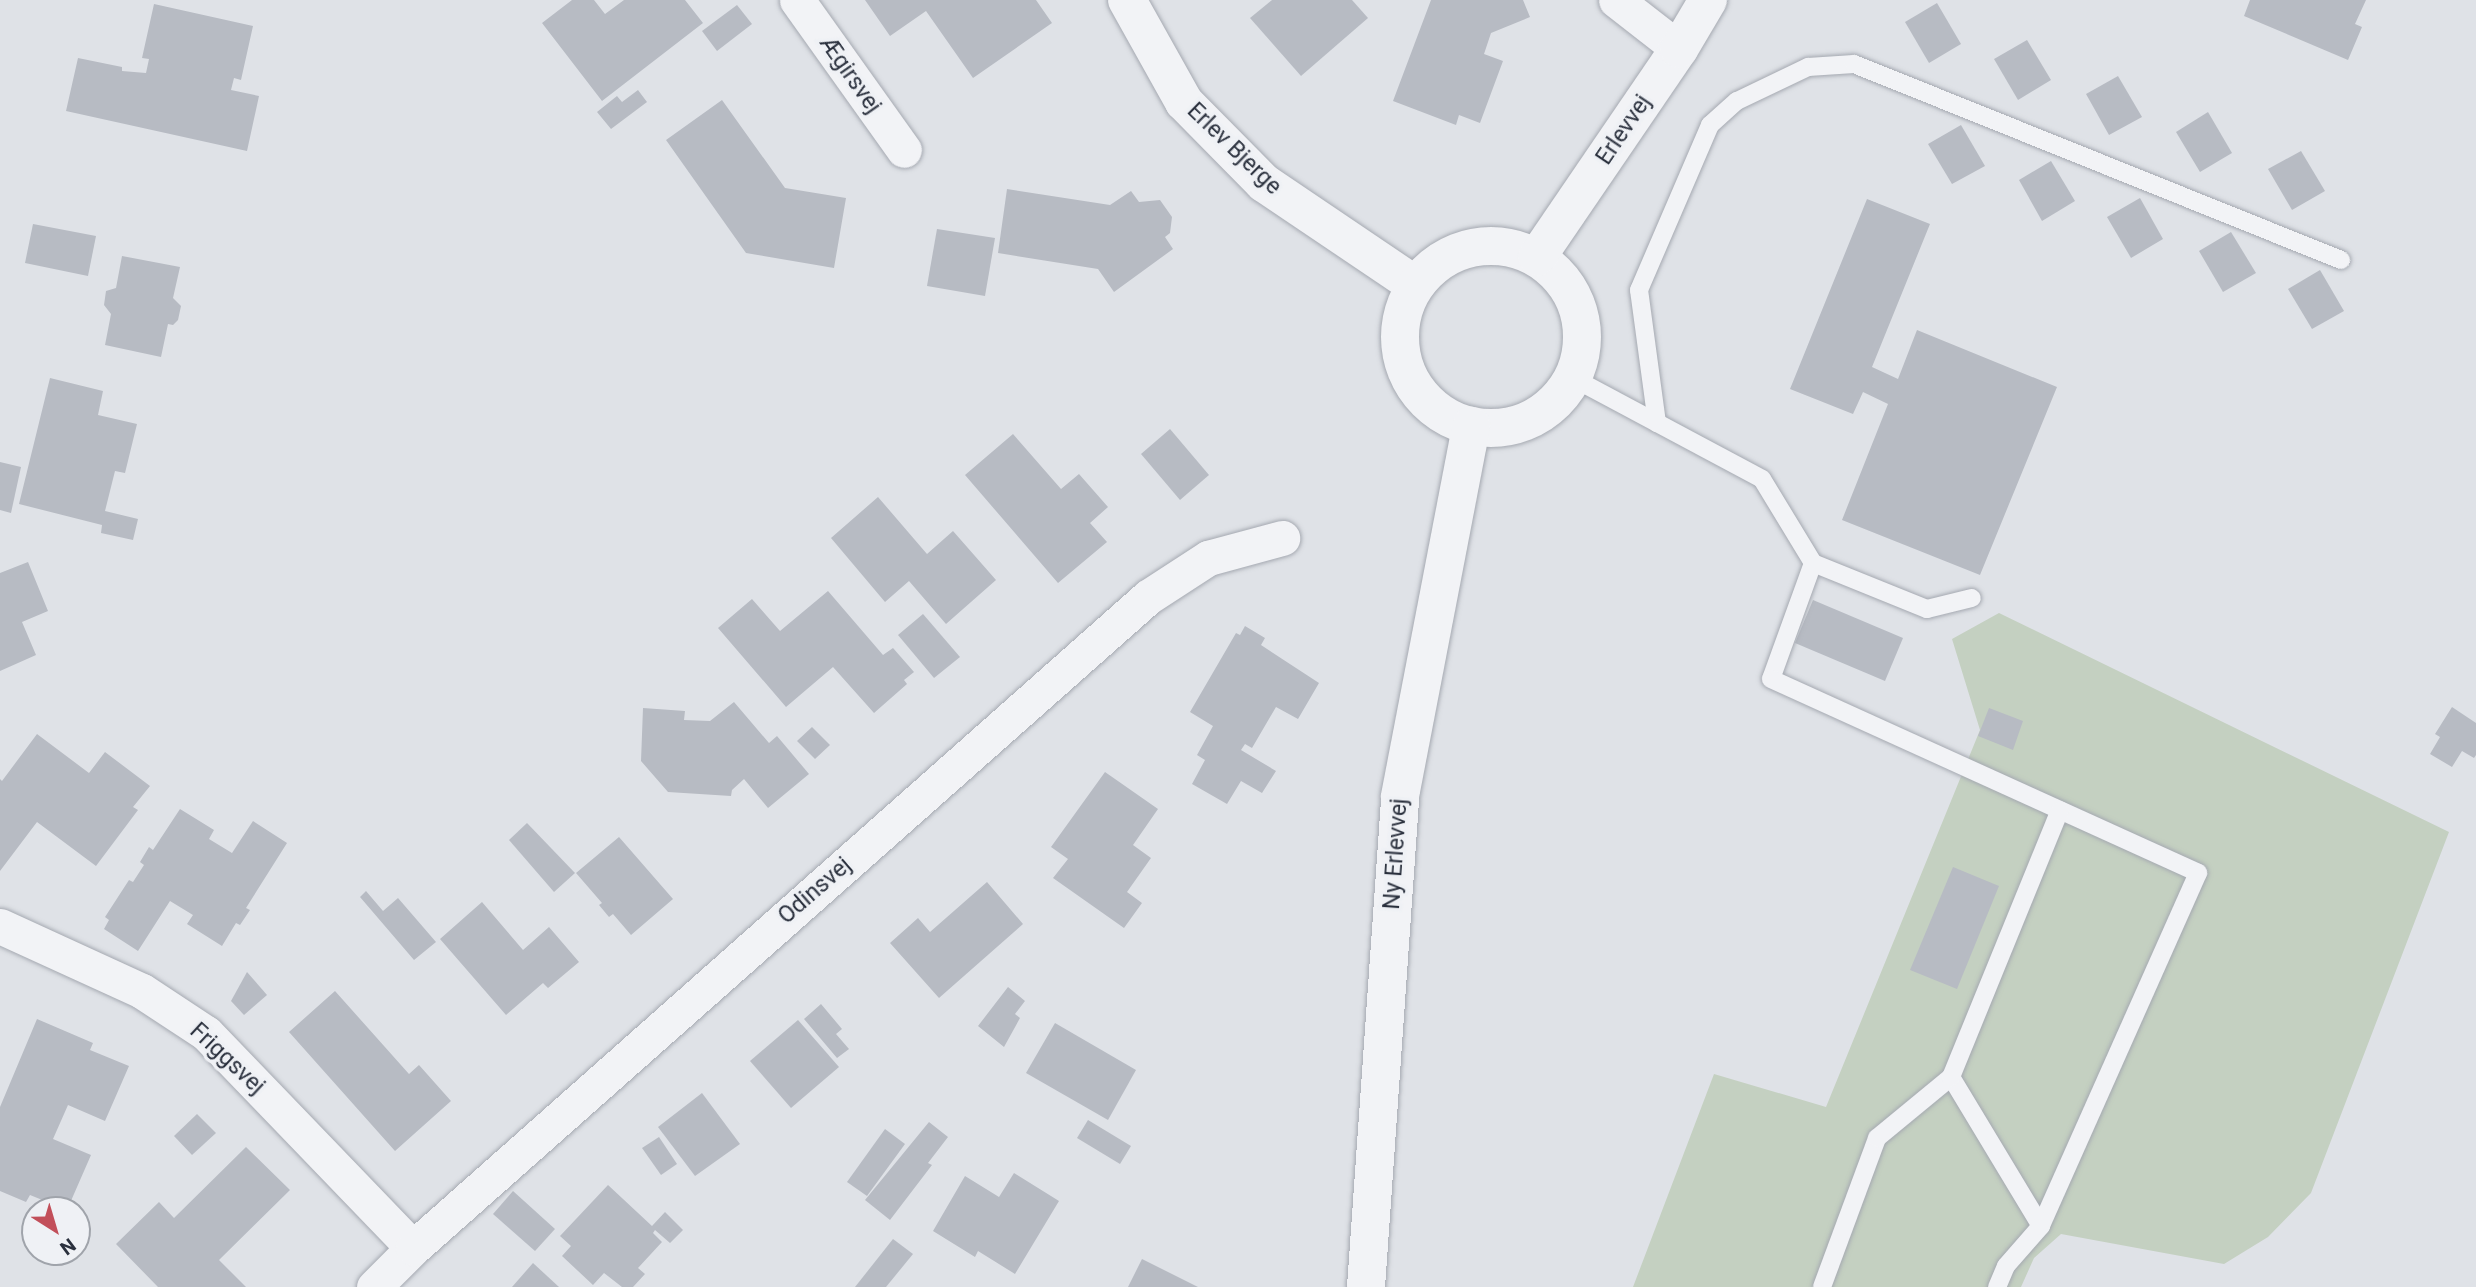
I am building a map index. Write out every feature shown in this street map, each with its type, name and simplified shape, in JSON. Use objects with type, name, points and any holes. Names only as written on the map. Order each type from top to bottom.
[{"type":"street","name":"Ægirsvej","points":[[797,0],[904,150]]},
{"type":"street","name":"Erlev Bjerge","points":[[1127,0],[1184,102],[1264,183],[1415,285]]},
{"type":"street","points":[[1616,0],[1679,49]]},
{"type":"street","name":"Erlevvej","points":[[1537,257],[1679,49],[1708,0]]},
{"type":"street","points":[[1484,246],[1511,247],[1537,257],[1558,275],[1574,298],[1581,324],[1581,343],[1573,378],[1555,402],[1530,419],[1501,428],[1471,426],[1444,415],[1429,403],[1406,371],[1399,342],[1402,312],[1415,285],[1433,266],[1457,252],[1484,246]]},
{"type":"street","name":"Ny Erlevvej","points":[[1366,1287],[1399,796],[1471,426]]},
{"type":"street","name":"Odinsvej","points":[[374,1287],[413,1248],[1148,597],[1208,558],[1282,538]]},
{"type":"street","name":"Friggsvej","points":[[0,926],[142,991],[206,1032],[413,1248]]},
{"type":"lane","points":[[1657,423],[1639,290],[1710,125],[1737,102],[1808,67],[1854,64],[2342,260]]},
{"type":"lane","points":[[1573,378],[1762,479],[1813,563],[1927,609],[1972,598]]},
{"type":"lane","points":[[1813,563],[1771,679],[2197,873],[2041,1226],[2006,1266],[1997,1287]]},
{"type":"lane","points":[[1822,1287],[1877,1138],[1951,1077],[2060,810]]},
{"type":"lane","points":[[1951,1077],[2041,1226]]},
{"type":"green space","points":[[1999,613],[2449,832],[2311,1193],[2268,1237],[2224,1264],[2061,1234],[2034,1258],[2021,1287],[1633,1287],[1714,1074],[1826,1107],[1980,730],[1952,639]]},
{"type":"building","points":[[572,0],[594,0],[605,14],[624,0],[685,0],[703,23],[602,101],[542,23]]},
{"type":"building","points":[[865,0],[1036,0],[1052,23],[973,78],[926,11],[890,36]]},
{"type":"building","points":[[1272,0],[1352,0],[1368,18],[1301,76],[1250,18]]},
{"type":"building","points":[[1431,0],[1523,0],[1530,17],[1491,33],[1484,54],[1503,61],[1480,123],[1459,115],[1456,125],[1393,101]]},
{"type":"building","points":[[2250,0],[2366,0],[2355,24],[2362,27],[2348,60],[2244,16]]},
{"type":"building","points":[[1937,3],[1961,44],[1929,63],[1905,22]]},
{"type":"building","points":[[154,4],[253,26],[241,80],[234,78],[231,90],[259,96],[247,151],[66,111],[78,58],[122,67],[122,71],[146,73],[149,59],[142,58]]},
{"type":"building","points":[[737,5],[752,24],[717,51],[702,31]]},
{"type":"building","points":[[2027,40],[2051,80],[2018,100],[1994,59]]},
{"type":"building","points":[[2118,76],[2142,117],[2109,135],[2086,94]]},
{"type":"building","points":[[638,90],[647,102],[611,129],[597,112],[617,96],[622,102]]},
{"type":"building","points":[[722,100],[785,188],[846,198],[834,268],[746,253],[666,140]]},
{"type":"building","points":[[2208,112],[2232,153],[2200,172],[2176,132]]},
{"type":"building","points":[[1961,125],[1985,166],[1952,184],[1928,144]]},
{"type":"building","points":[[2301,151],[2325,191],[2292,210],[2268,169]]},
{"type":"building","points":[[2051,161],[2075,201],[2042,221],[2019,180]]},
{"type":"building","points":[[1007,189],[1110,205],[1131,191],[1139,202],[1160,200],[1172,217],[1170,233],[1165,237],[1173,249],[1114,292],[1098,269],[998,253]]},
{"type":"building","points":[[2140,198],[2163,239],[2131,258],[2107,217]]},
{"type":"building","points":[[1867,199],[1930,224],[1872,367],[1898,379],[1917,330],[2057,387],[1980,575],[1842,520],[1888,404],[1863,392],[1853,414],[1790,389]]},
{"type":"building","points":[[33,224],[96,236],[88,276],[25,263]]},
{"type":"building","points":[[937,229],[995,238],[985,296],[927,286]]},
{"type":"building","points":[[2231,232],[2256,273],[2223,292],[2199,251]]},
{"type":"building","points":[[122,256],[180,267],[173,298],[181,306],[178,320],[173,325],[168,324],[161,357],[105,345],[111,314],[104,305],[106,291],[116,288]]},
{"type":"building","points":[[2320,270],[2344,311],[2312,329],[2288,289]]},
{"type":"building","points":[[50,378],[103,391],[98,415],[137,424],[125,473],[115,471],[105,511],[138,519],[133,540],[101,533],[102,525],[19,504]]},
{"type":"building","points":[[1170,429],[1209,475],[1180,500],[1141,454]]},
{"type":"building","points":[[1013,434],[1061,489],[1079,474],[1108,507],[1090,523],[1107,542],[1058,583],[965,475]]},
{"type":"building","points":[[0,462],[21,467],[11,513],[0,510]]},
{"type":"building","points":[[878,497],[927,554],[953,531],[996,580],[946,624],[909,581],[885,602],[831,538]]},
{"type":"building","points":[[28,562],[48,611],[22,622],[36,655],[0,671],[0,573]]},
{"type":"building","points":[[828,591],[883,655],[893,648],[914,672],[904,680],[907,684],[874,713],[833,667],[786,707],[718,628],[752,599],[780,631]]},
{"type":"building","points":[[1813,600],[1903,638],[1885,681],[1795,643]]},
{"type":"building","points":[[923,614],[960,657],[934,678],[898,635]]},
{"type":"building","points":[[1245,626],[1265,638],[1261,645],[1319,683],[1298,719],[1276,707],[1252,748],[1245,744],[1241,750],[1276,771],[1262,793],[1241,781],[1227,804],[1192,784],[1205,760],[1197,755],[1213,726],[1190,712],[1236,633],[1240,635]]},
{"type":"building","points":[[734,702],[769,743],[777,736],[809,774],[768,808],[744,779],[732,790],[731,796],[668,792],[641,761],[643,708],[685,711],[684,720],[710,721]]},
{"type":"building","points":[[2452,707],[2476,723],[2476,755],[2474,758],[2462,751],[2452,767],[2430,754],[2440,737],[2435,734]]},
{"type":"building","points":[[1989,708],[2023,721],[2013,750],[1978,736]]},
{"type":"building","points":[[812,727],[830,745],[815,759],[797,741]]},
{"type":"building","points":[[37,734],[89,773],[105,752],[150,786],[133,807],[138,810],[96,866],[37,822],[0,871],[0,779],[2,781]]},
{"type":"building","points":[[1105,772],[1158,809],[1133,845],[1151,858],[1127,892],[1142,903],[1124,928],[1053,878],[1068,859],[1051,847]]},
{"type":"building","points":[[180,809],[214,830],[209,839],[232,853],[253,821],[287,843],[246,908],[250,910],[240,925],[236,923],[222,946],[187,924],[193,915],[170,901],[138,951],[104,929],[109,920],[105,917],[129,880],[133,882],[144,865],[140,862],[149,847],[153,850]]},
{"type":"building","points":[[527,823],[575,873],[554,892],[509,840]]},
{"type":"building","points":[[619,837],[673,899],[631,935],[613,914],[609,917],[599,905],[602,903],[576,873]]},
{"type":"building","points":[[1953,867],[1999,886],[1957,989],[1910,970]]},
{"type":"building","points":[[987,882],[1023,924],[939,998],[890,943],[918,918],[930,932]]},
{"type":"building","points":[[366,891],[383,911],[398,898],[436,942],[414,960],[360,897]]},
{"type":"building","points":[[482,902],[523,950],[549,927],[579,962],[548,988],[543,983],[506,1015],[440,939]]},
{"type":"building","points":[[247,972],[267,995],[244,1015],[231,1001]]},
{"type":"building","points":[[1008,987],[1025,1001],[1015,1014],[1020,1018],[1004,1047],[978,1026]]},
{"type":"building","points":[[335,991],[409,1074],[419,1065],[451,1101],[395,1151],[289,1032]]},
{"type":"building","points":[[821,1004],[842,1029],[836,1034],[849,1049],[837,1058],[804,1019]]},
{"type":"building","points":[[37,1019],[93,1043],[90,1050],[129,1066],[105,1121],[68,1105],[53,1139],[91,1155],[73,1196],[30,1195],[21,1196],[21,1200],[0,1191],[0,1107]]},
{"type":"building","points":[[798,1020],[839,1067],[791,1108],[750,1061]]},
{"type":"building","points":[[1055,1023],[1136,1070],[1108,1120],[1026,1073]]},
{"type":"building","points":[[702,1093],[740,1144],[695,1176],[658,1127]]},
{"type":"building","points":[[197,1114],[216,1133],[192,1155],[174,1136]]},
{"type":"building","points":[[1088,1120],[1131,1146],[1120,1164],[1077,1138]]},
{"type":"building","points":[[929,1122],[948,1137],[928,1163],[932,1165],[890,1220],[865,1200]]},
{"type":"building","points":[[885,1129],[905,1144],[867,1196],[847,1182]]},
{"type":"building","points":[[659,1137],[677,1164],[661,1175],[642,1148]]},
{"type":"building","points":[[246,1147],[290,1190],[219,1260],[246,1287],[158,1287],[116,1244],[159,1202],[174,1218]]},
{"type":"building","points":[[1014,1173],[1059,1201],[1015,1274],[978,1251],[975,1257],[933,1231],[965,1176],[999,1197]]},
{"type":"building","points":[[608,1185],[652,1226],[665,1212],[683,1230],[670,1243],[655,1230],[653,1233],[662,1242],[638,1268],[645,1274],[633,1287],[622,1287],[604,1273],[593,1285],[562,1256],[571,1246],[560,1236]]},
{"type":"building","points":[[513,1191],[555,1229],[535,1251],[493,1214]]},
{"type":"building","points":[[893,1239],[913,1254],[886,1287],[855,1287]]},
{"type":"building","points":[[1142,1259],[1198,1287],[1128,1287]]},
{"type":"building","points":[[533,1263],[559,1287],[512,1287]]}]
